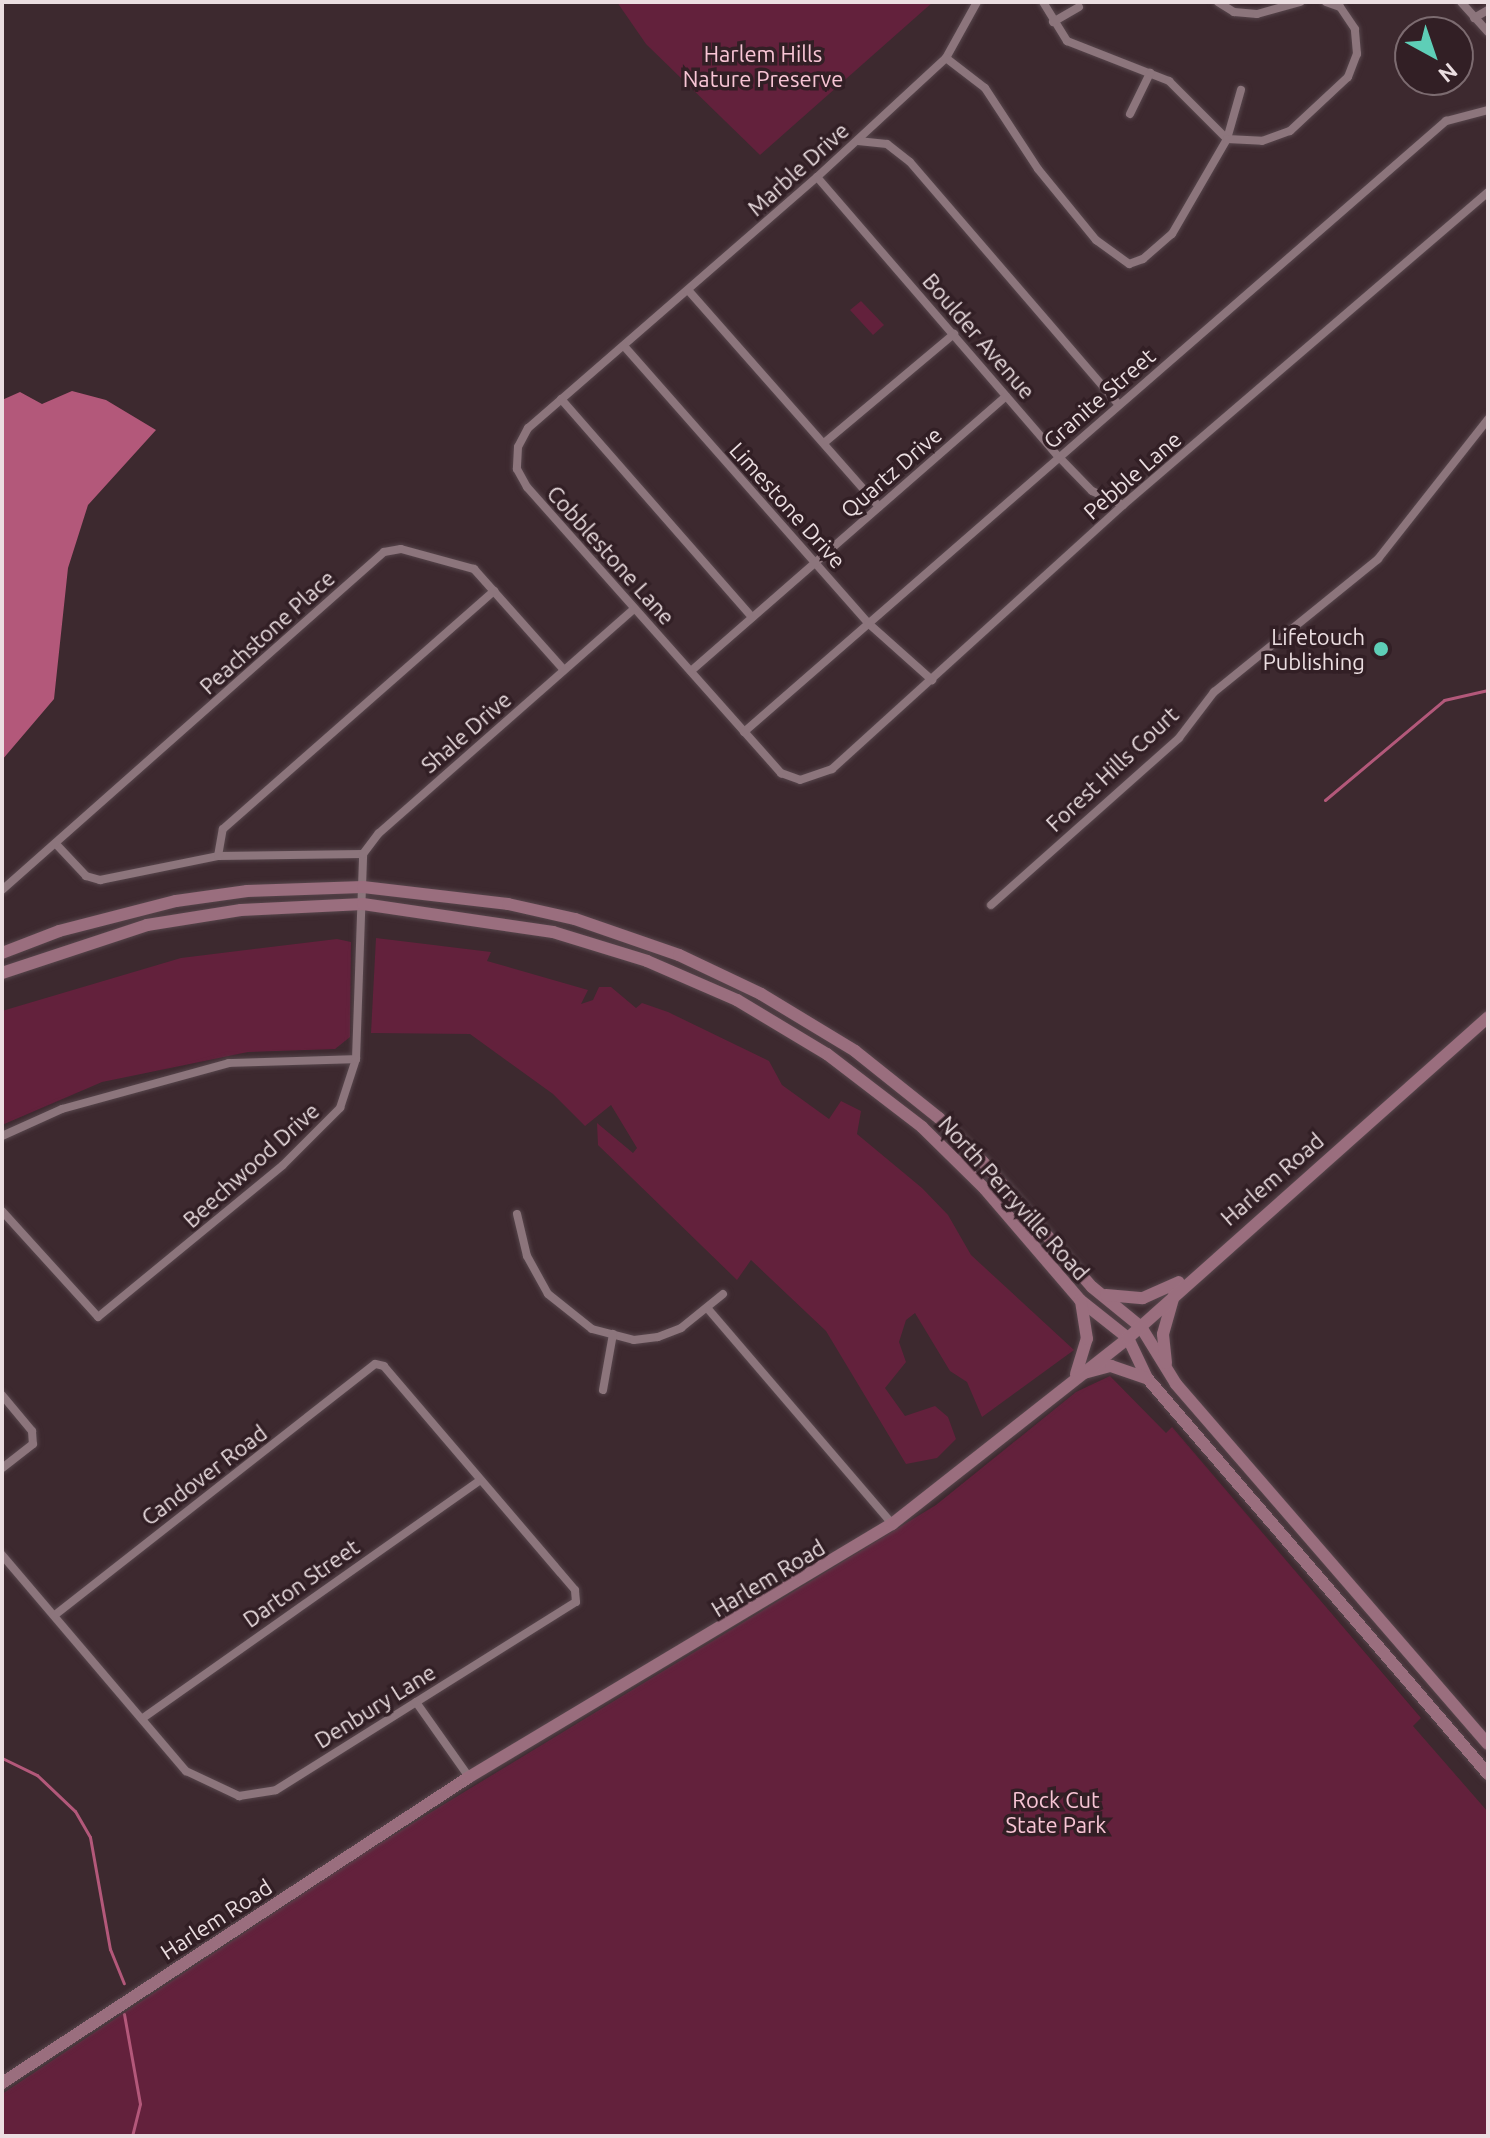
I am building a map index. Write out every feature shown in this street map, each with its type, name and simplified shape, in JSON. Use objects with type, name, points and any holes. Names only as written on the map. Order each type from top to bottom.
[{"type":"main road","name":"North Perryville Road","points":[[2,953],[59,931],[176,901],[247,891],[363,887],[495,902],[575,919],[679,955],[761,994],[855,1051],[939,1118],[1092,1287],[1141,1327],[1176,1384],[1488,1744]]},
{"type":"main road","name":"North Perryville Road","points":[[2,973],[60,950],[147,925],[241,910],[363,904],[553,932],[647,961],[737,1000],[827,1054],[922,1127],[985,1189],[1080,1300],[1128,1338],[1147,1378],[1488,1774]]},
{"type":"main road","name":"Harlem Road","points":[[2,2083],[469,1777],[892,1524],[982,1457],[1074,1378],[1141,1327],[1196,1273],[1488,1017]]},
{"type":"main road","points":[[1092,1287],[1113,1297],[1143,1298],[1196,1273]]},
{"type":"main road","points":[[1176,1384],[1163,1334],[1174,1295],[1196,1273]]},
{"type":"main road","points":[[1074,1378],[1087,1339],[1080,1300]]},
{"type":"main road","points":[[1074,1378],[1111,1366],[1147,1378]]},
{"type":"street","name":"Marble Drive","points":[[624,346],[858,141],[946,58],[977,2]]},
{"type":"street","points":[[1043,2],[1067,41],[1087,52],[1169,81],[1227,139],[1262,141],[1290,131],[1348,77],[1357,54],[1355,29],[1340,7],[1326,2]]},
{"type":"street","points":[[1218,2],[1234,12],[1257,14],[1300,2]]},
{"type":"street","points":[[1053,22],[1079,7]]},
{"type":"street","points":[[1488,10],[1474,18],[1488,30]]},
{"type":"street","points":[[946,58],[985,88],[1038,169],[1096,240],[1129,264],[1143,259],[1172,234],[1227,139],[1241,90]]},
{"type":"street","points":[[1130,114],[1150,73]]},
{"type":"street","name":"Granite Street","points":[[744,732],[1446,121],[1488,110]]},
{"type":"street","points":[[858,141],[887,144],[910,162],[1118,404]]},
{"type":"street","name":"Boulder Avenue","points":[[817,177],[1059,457],[1092,491],[1123,505]]},
{"type":"street","name":"Pebble Lane","points":[[800,780],[832,769],[1123,505],[1488,192]]},
{"type":"street","points":[[688,290],[879,507]]},
{"type":"street","points":[[824,443],[954,334]]},
{"type":"street","name":"Cobblestone Lane","points":[[624,346],[528,428],[518,447],[517,469],[527,487],[781,773],[800,780]]},
{"type":"street","name":"Limestone Drive","points":[[624,346],[868,623],[932,680]]},
{"type":"street","name":"Quartz Drive","points":[[691,671],[1006,396]]},
{"type":"street","points":[[561,399],[752,617]]},
{"type":"street","name":"Forest Hills Court","points":[[991,905],[1179,738],[1214,692],[1378,559],[1488,419]]},
{"type":"street","name":"Peachstone Place","points":[[2,890],[384,552],[401,549],[474,569],[564,670]]},
{"type":"street","points":[[218,856],[223,829],[494,591]]},
{"type":"street","name":"Shale Drive","points":[[363,854],[379,833],[634,609]]},
{"type":"street","points":[[56,844],[86,876],[100,880],[218,856],[363,854],[363,904]]},
{"type":"street","name":"Beechwood Drive","points":[[2,1211],[98,1317],[294,1154],[340,1108],[356,1059],[363,904]]},
{"type":"street","points":[[2,1136],[121,1089],[229,1063],[356,1059]]},
{"type":"street","points":[[517,1214],[527,1256],[548,1294],[592,1329],[634,1340],[658,1337],[708,1309],[723,1294]]},
{"type":"street","points":[[708,1309],[892,1524]]},
{"type":"street","points":[[603,1390],[613,1334]]},
{"type":"street","name":"Candover Road","points":[[55,1615],[375,1364],[384,1366],[480,1480]]},
{"type":"street","points":[[2,1395],[32,1431],[33,1444],[2,1468]]},
{"type":"street","name":"Denbury Lane","points":[[143,1718],[186,1771],[239,1796],[276,1790],[576,1602],[575,1590],[480,1480]]},
{"type":"street","name":"Darton Street","points":[[143,1718],[480,1480]]},
{"type":"street","points":[[2,1555],[143,1718]]},
{"type":"street","points":[[416,1702],[469,1777]]},
{"type":"green space","name":"Harlem Hills Nature Preserve","points":[[617,2],[933,2],[760,155],[646,44]]},
{"type":"green space","points":[[861,301],[884,325],[873,335],[850,310]]},
{"type":"green space","points":[[376,938],[491,952],[487,961],[588,990],[581,1004],[593,1000],[599,987],[611,987],[636,1008],[642,1003],[668,1012],[769,1061],[782,1085],[829,1119],[841,1101],[861,1111],[857,1134],[922,1188],[948,1215],[971,1255],[1074,1350],[982,1417],[967,1382],[950,1371],[915,1313],[906,1320],[899,1342],[906,1362],[885,1388],[905,1416],[935,1406],[948,1417],[956,1439],[937,1458],[906,1464],[826,1331],[751,1260],[737,1280],[598,1145],[597,1123],[633,1153],[637,1148],[611,1105],[585,1126],[553,1094],[470,1034],[371,1033]]},
{"type":"green space","points":[[337,939],[351,942],[350,1037],[335,1049],[248,1052],[102,1082],[2,1125],[2,1011],[181,958]]},
{"type":"green space","name":"Rock Cut State Park","points":[[1110,1376],[1166,1433],[1172,1427],[1421,1718],[1413,1726],[1488,1812],[1488,2136],[2,2136],[2,2094],[364,1853],[936,1505],[1076,1392]]},
{"type":"shaded area","points":[[72,391],[106,400],[156,430],[88,505],[68,568],[54,699],[2,760],[2,400],[20,392],[42,404]]},
{"type":"waterway","points":[[1325,800],[1444,700],[1488,690]]},
{"type":"waterway","points":[[2,1758],[37,1775],[75,1811],[90,1837],[110,1949],[124,1983]]},
{"type":"waterway","points":[[124,2014],[140,2104],[132,2136]]},
{"type":"place","name":"Lifetouch Publishing","points":[[1381,649]]}]
